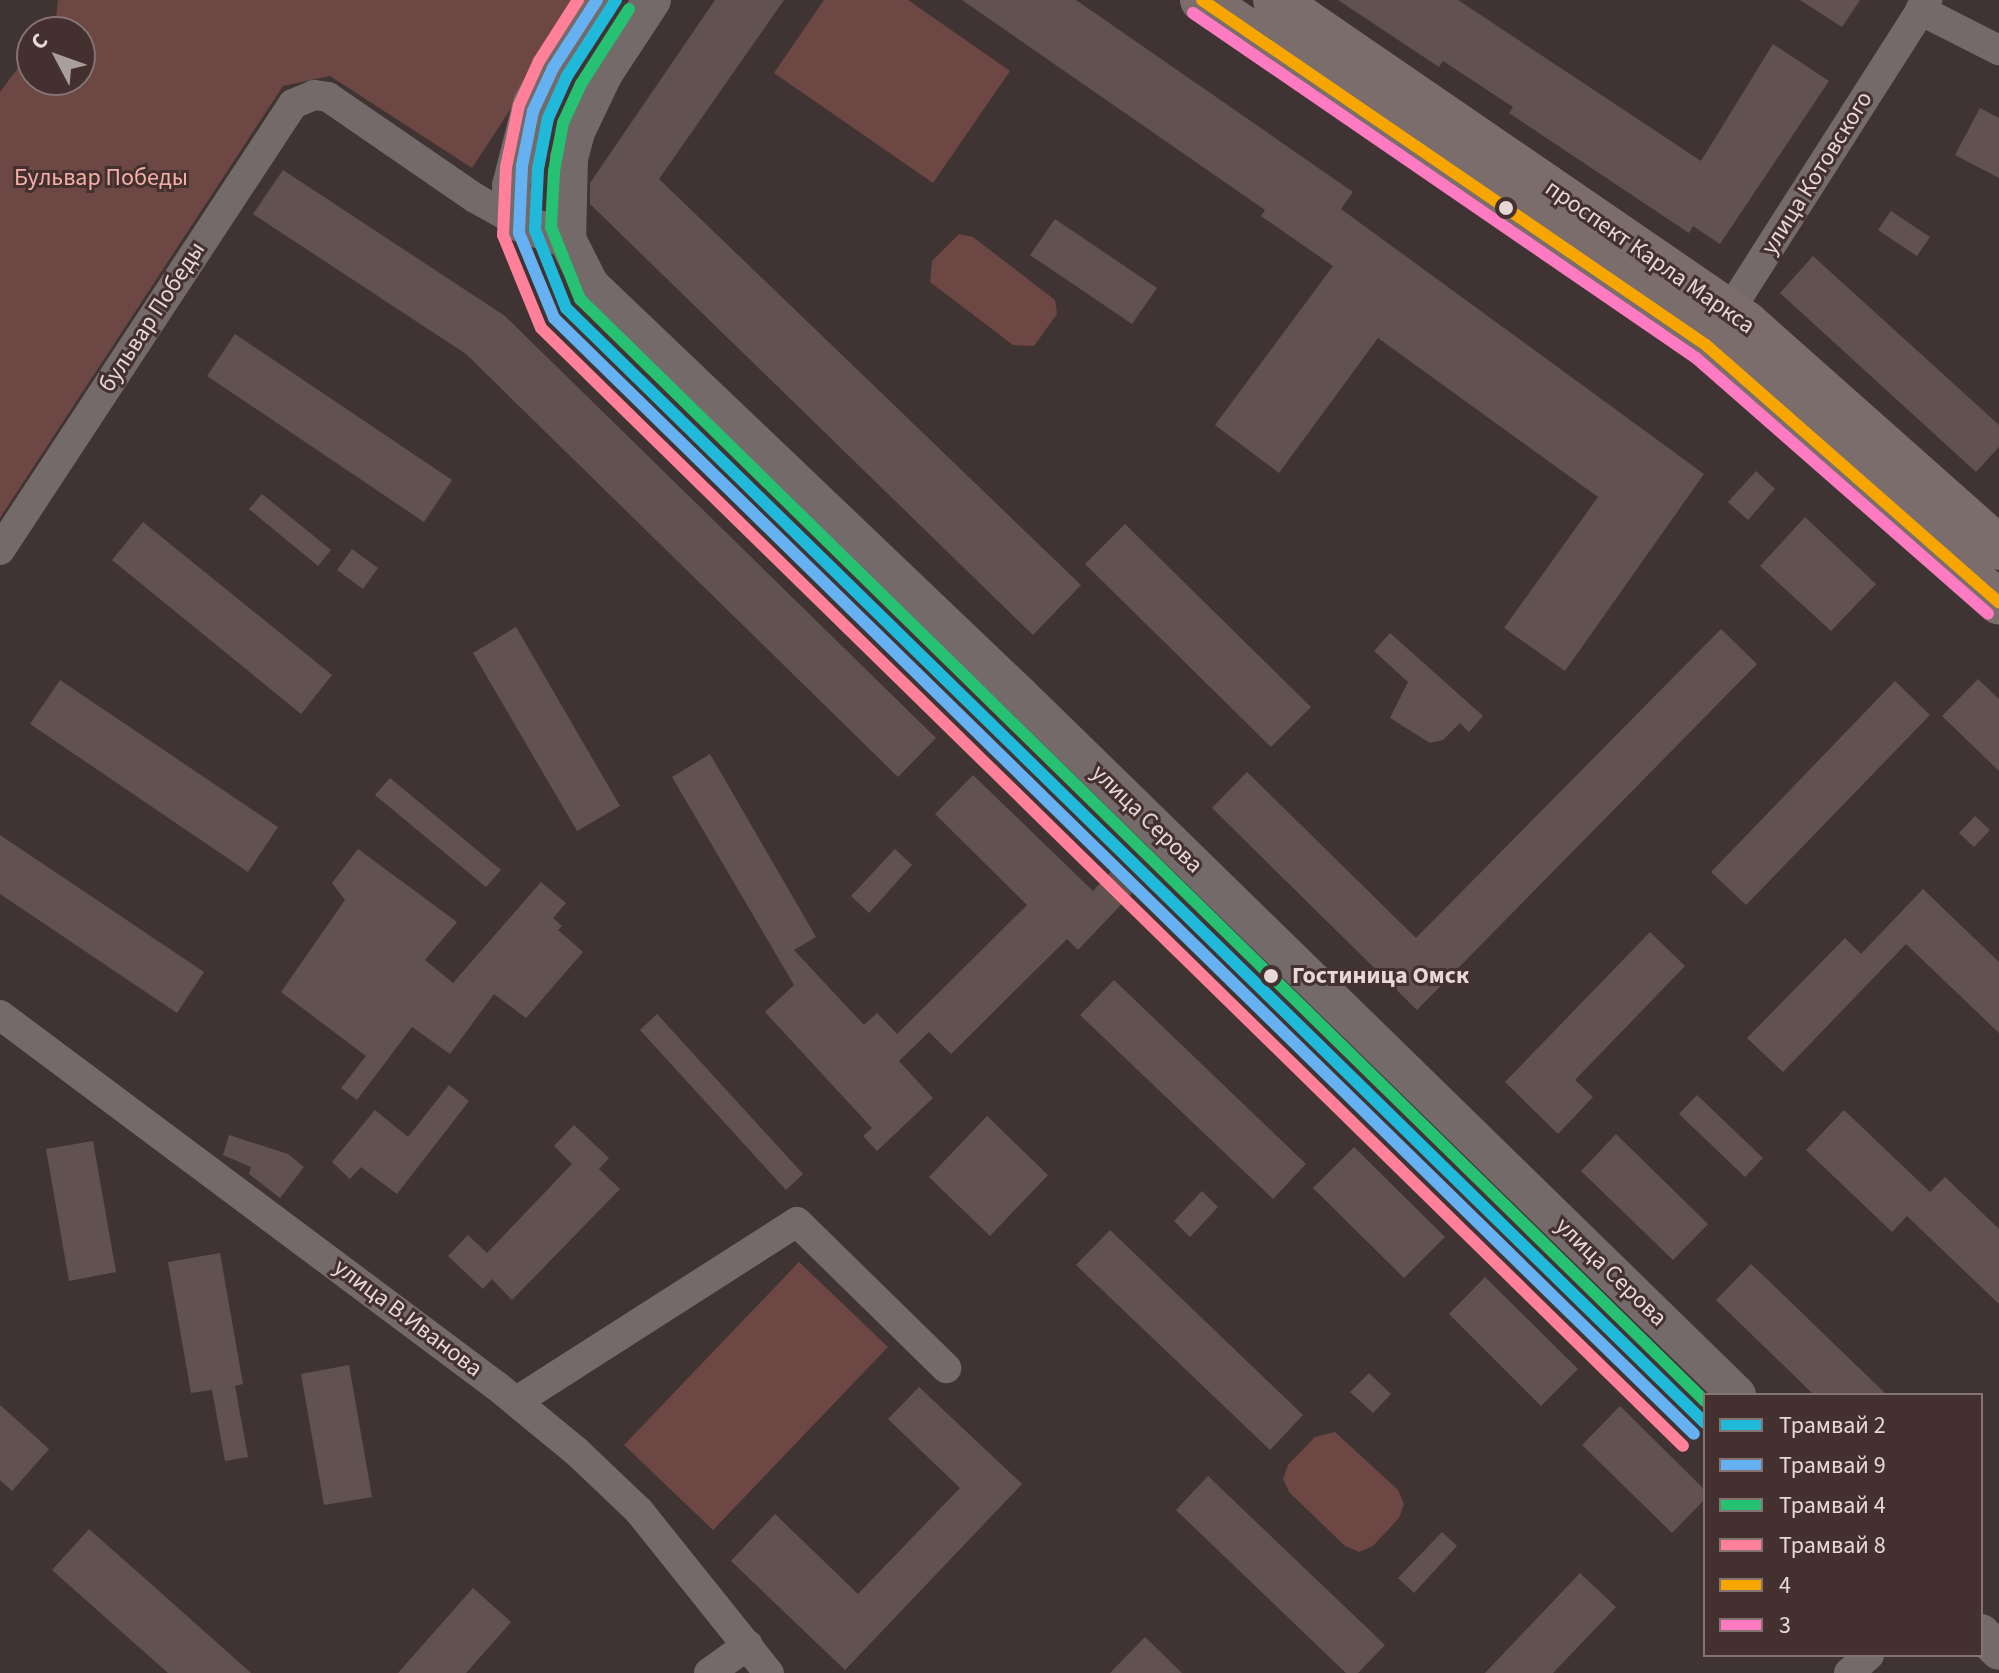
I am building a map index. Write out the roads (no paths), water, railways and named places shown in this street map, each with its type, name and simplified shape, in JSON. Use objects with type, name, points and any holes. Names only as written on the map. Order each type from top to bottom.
[{"type":"main road","name":"проспект Карла Маркса","points":[[1202,0],[1416,142],[1842,404],[1999,548]]},
{"type":"main road","name":"проспект Карла Маркса","points":[[1275,0],[1718,328],[1999,602]]},
{"type":"street","points":[[594,0],[532,103],[511,186],[518,222],[567,239],[566,180],[576,132],[604,73],[652,0]]},
{"type":"street","points":[[1923,5],[1999,50]]},
{"type":"street","name":"улица Котовского","points":[[1718,328],[1923,5]]},
{"type":"street","name":"бульвар Победы","points":[[0,550],[293,104],[314,95],[328,97],[475,198],[518,222]]},
{"type":"street","name":"улица Серова","points":[[567,239],[590,285],[649,346],[1042,716],[1735,1393]]},
{"type":"street","name":"улица В.Иванова","points":[[0,1015],[517,1401],[639,1511],[769,1673]]},
{"type":"street","points":[[517,1401],[797,1222],[946,1368]]},
{"type":"street","points":[[1983,1635],[1999,1651]]},
{"type":"street","points":[[709,1673],[748,1645]]},
{"type":"street","points":[[1849,1673],[1867,1657]]},
{"type":"tram line","name":"8","points":[[578,0],[539,61],[519,105],[506,167],[503,235],[541,328],[1683,1446]]},
{"type":"tram line","name":"9","points":[[597,0],[553,68],[533,111],[522,166],[519,233],[554,318],[1694,1434]]},
{"type":"tram line","name":"2","points":[[616,0],[567,76],[548,118],[538,169],[535,230],[566,308],[1703,1421]]},
{"type":"tram line","name":"4","points":[[629,9],[581,84],[563,123],[554,171],[551,227],[580,299],[1703,1399]]},
{"type":"place","name":"Гостиница Омск","points":[[1271,976]]},
{"type":"park label","name":"Бульвар Победы","points":[[101,178]]}]
